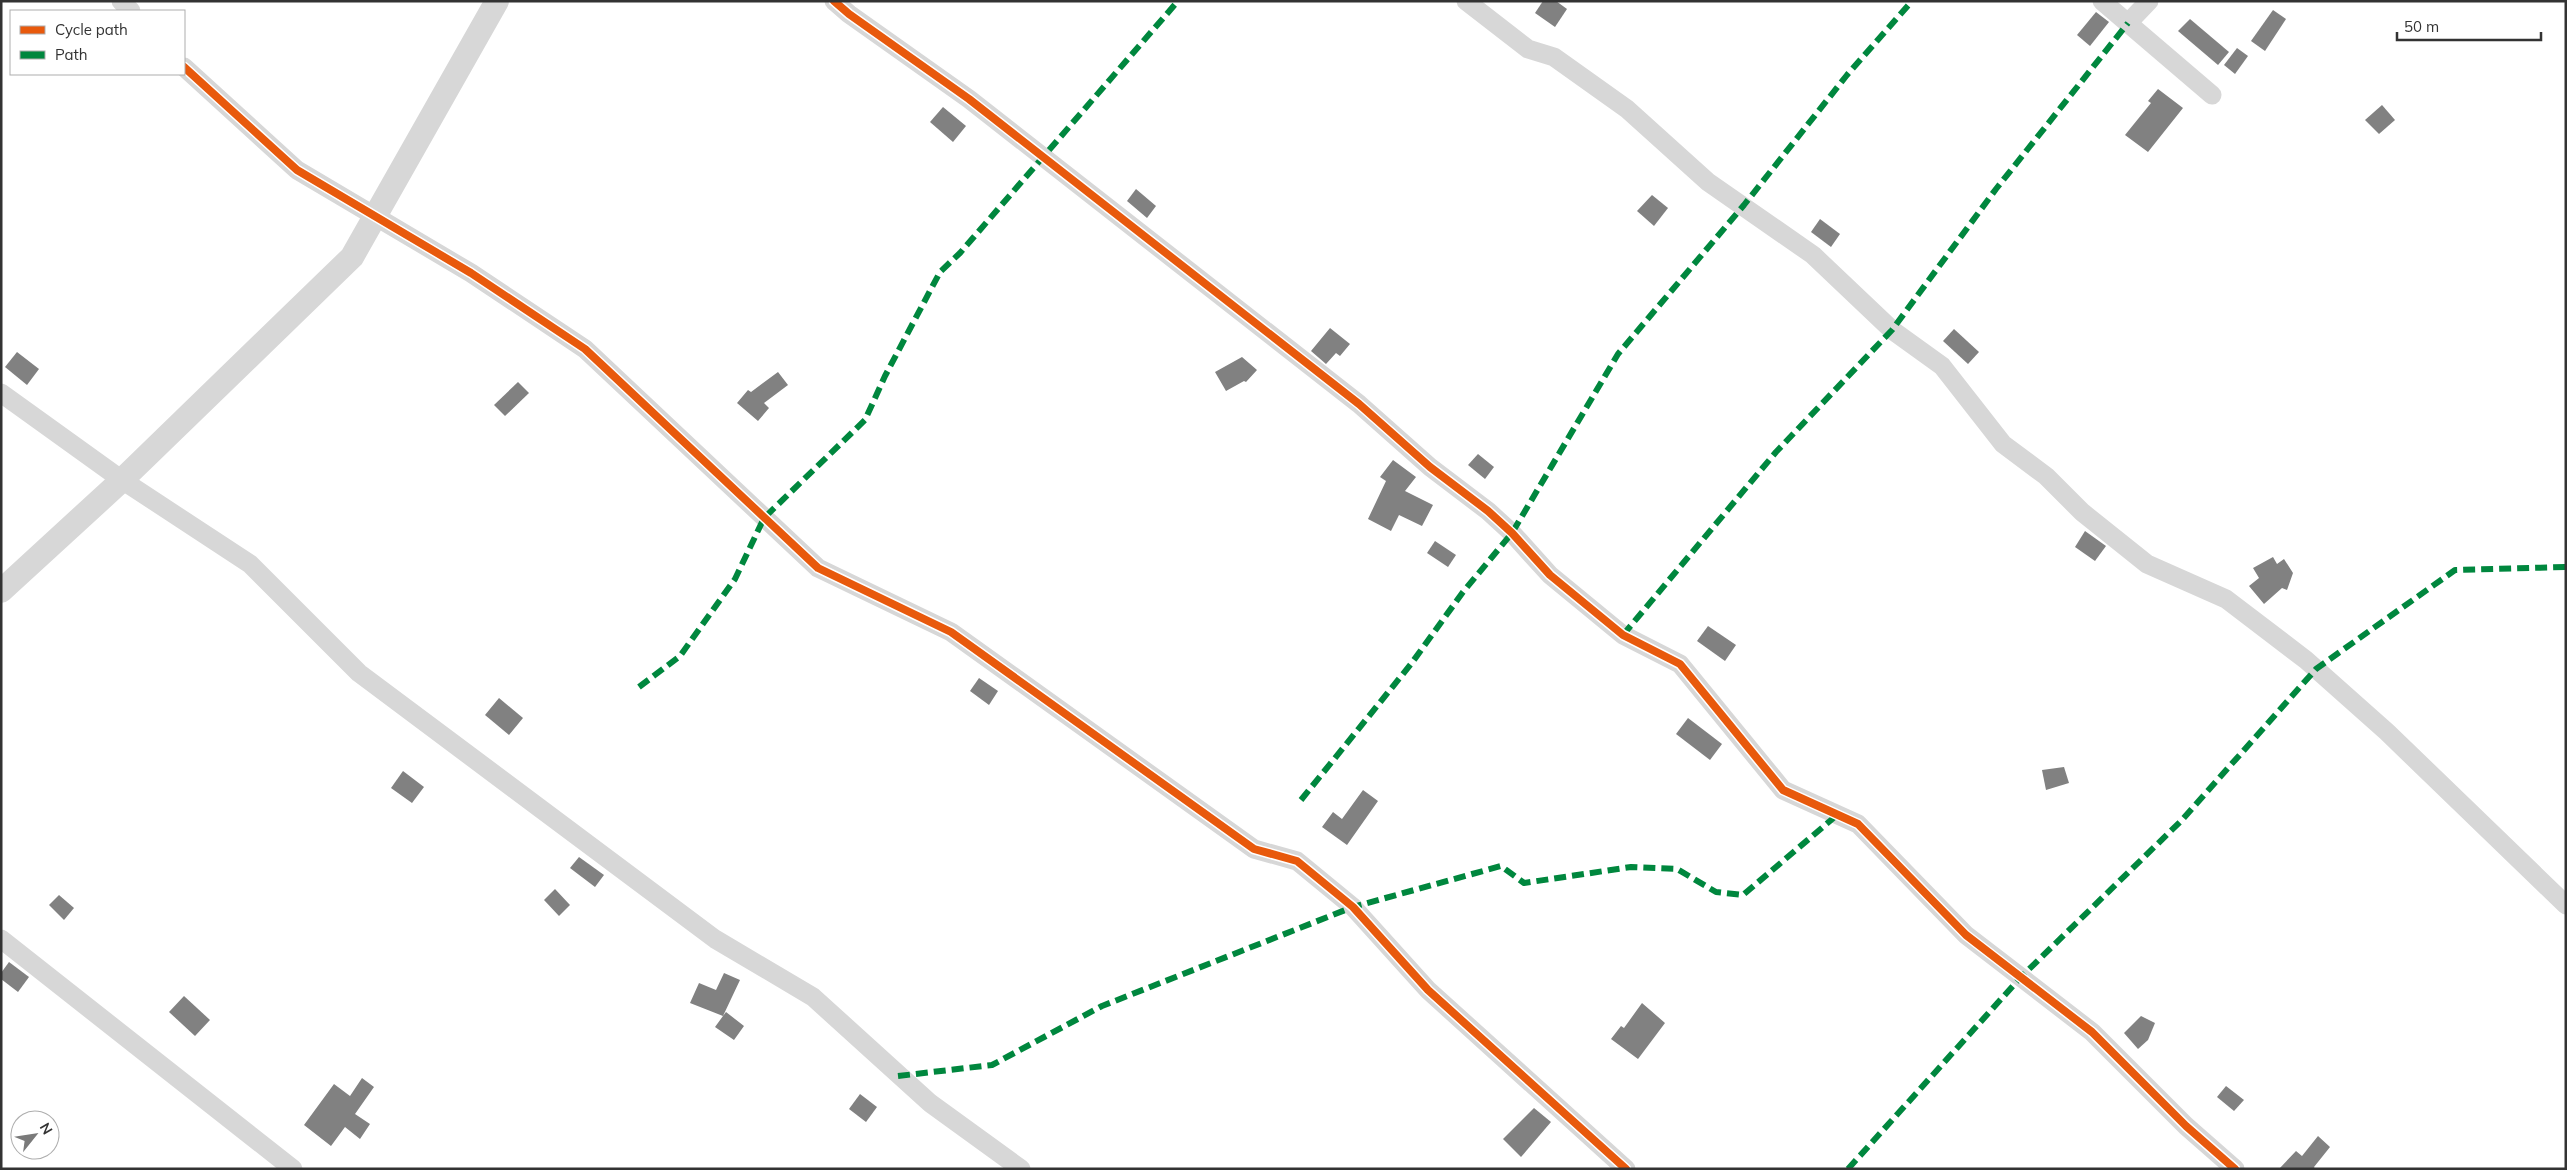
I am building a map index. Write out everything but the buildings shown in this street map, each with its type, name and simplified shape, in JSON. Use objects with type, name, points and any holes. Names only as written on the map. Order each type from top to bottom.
[{"type":"street","points":[[121,1],[130,10]]},
{"type":"street","points":[[1,591],[122,480],[352,257],[497,1]]},
{"type":"street","points":[[834,1],[849,14],[969,99],[1359,404],[1430,466],[1488,511],[1550,575],[1623,635],[1680,664],[1783,790],[1858,824],[1966,934],[2092,1032],[2186,1126],[2234,1169]]},
{"type":"street","points":[[1466,1],[1528,49],[1554,57],[1627,109],[1708,182],[1813,255],[1892,330],[1942,366],[2004,444],[2046,476],[2082,512],[2147,564],[2226,600],[2306,660],[2387,732],[2566,905]]},
{"type":"street","points":[[2102,1],[2212,95]]},
{"type":"street","points":[[2128,23],[2149,1]]},
{"type":"street","points":[[185,67],[297,170],[471,273],[585,349],[818,568],[951,632],[1254,849],[1297,861],[1353,907],[1428,990],[1626,1169]]},
{"type":"street","points":[[1,393],[122,480],[250,564],[359,673],[715,938],[813,997],[930,1103],[1022,1169]]},
{"type":"street","points":[[1,939],[293,1169]]},
{"type":"marked path","points":[[639,687],[680,656],[735,579],[764,518],[865,420],[885,376],[940,272],[960,253],[1178,1]]},
{"type":"marked path","points":[[1301,800],[1411,664],[1463,592],[1512,533],[1618,354],[1744,205],[1847,75],[1912,1]]},
{"type":"marked path","points":[[1623,635],[1776,452],[1892,330],[1996,189],[2128,23]]},
{"type":"marked path","points":[[1848,1169],[2021,977],[2181,821],[2316,669],[2455,570],[2566,567]]},
{"type":"marked path","points":[[898,1076],[992,1065],[1102,1006],[1353,907],[1501,866],[1524,883],[1631,867],[1677,869],[1716,892],[1743,895],[1837,815]]},
{"type":"cycle path","points":[[834,1],[849,14],[969,99],[1359,404],[1430,467],[1488,511],[1512,533],[1550,575],[1623,635],[1680,664],[1783,790],[1858,824],[1966,935],[2092,1032],[2186,1126],[2235,1169]]},
{"type":"cycle path","points":[[185,68],[297,170],[471,273],[585,349],[818,568],[951,632],[1254,849],[1297,861],[1353,907],[1428,990],[1626,1169]]}]
